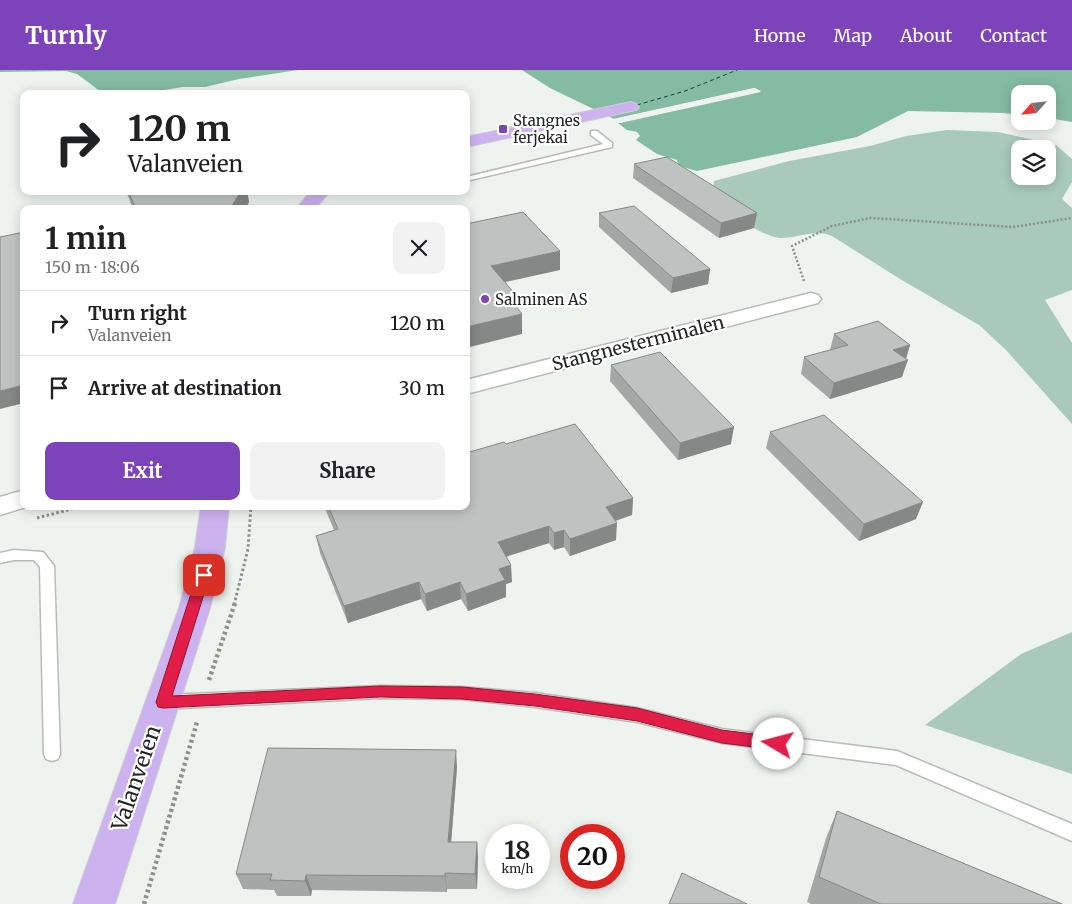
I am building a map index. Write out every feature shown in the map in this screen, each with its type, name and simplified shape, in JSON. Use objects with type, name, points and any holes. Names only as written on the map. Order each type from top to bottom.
[{"type":"main road","points":[[470,141],[631,107]]},
{"type":"main road","points":[[576,119],[594,133]]},
{"type":"main road","points":[[576,136],[594,133]]},
{"type":"main road","points":[[309,205],[317,195]]},
{"type":"main road","name":"Valanveien","points":[[94,904],[122,817],[195,607],[208,560],[215,510]]},
{"type":"street","name":"Stangnesterminalen","points":[[470,386],[811,299]]},
{"type":"street","points":[[0,506],[20,509]]},
{"type":"lane","points":[[470,177],[609,145],[594,133]]},
{"type":"lane","points":[[0,558],[14,555],[38,555],[47,566],[52,754]]},
{"type":"lane","points":[[163,702],[380,692],[462,693],[535,700],[637,715],[722,736],[897,758],[1072,833]]},
{"type":"path","points":[[811,299],[792,246],[832,226],[870,218],[1013,227],[1061,218],[1072,218]]},
{"type":"shaded area","points":[[0,70],[298,70],[239,79],[205,87],[183,87],[164,90],[99,90],[77,74],[66,71],[0,72]]},
{"type":"shaded area","points":[[522,70],[1072,70],[1072,122],[1056,119],[1056,85],[1011,85],[1011,114],[908,111],[857,137],[697,171],[679,166],[677,160],[657,154],[636,140],[640,136],[637,132],[627,130],[618,123],[761,91],[755,88],[614,119],[550,88]]},
{"type":"shaded area","points":[[947,130],[998,132],[1034,140],[1011,140],[1011,185],[1056,185],[1056,145],[1072,159],[1072,182],[1062,199],[1072,208],[1072,290],[1045,300],[1072,343],[1072,424],[1006,350],[979,325],[900,279],[832,236],[820,233],[787,238],[774,237],[745,223],[712,201],[714,181],[789,161],[870,146],[906,136]]},
{"type":"shaded area","points":[[1072,632],[1072,774],[925,725],[1021,654]]},
{"type":"pier","points":[[754,88],[761,92],[620,123],[617,121],[755,91],[616,121],[613,119]]},
{"type":"building","points":[[667,157],[757,213],[721,223],[634,164]]},
{"type":"building","points":[[130,195],[239,195],[232,205],[134,205]]},
{"type":"building","points":[[634,206],[710,269],[673,278],[599,213]]},
{"type":"building","points":[[523,212],[560,251],[491,266],[515,294],[507,295],[522,314],[470,326],[470,223]]},
{"type":"building","points":[[20,233],[20,386],[0,391],[0,237]]},
{"type":"building","points":[[878,321],[910,345],[893,350],[908,360],[834,383],[804,357],[848,345],[834,334]]},
{"type":"building","points":[[660,352],[734,427],[680,443],[611,365]]},
{"type":"building","points":[[824,415],[923,502],[864,524],[770,432]]},
{"type":"building","points":[[575,424],[633,498],[606,507],[617,523],[570,539],[564,530],[554,533],[549,526],[498,542],[511,565],[499,569],[505,580],[466,594],[460,582],[425,594],[419,582],[344,606],[316,536],[338,529],[330,510],[470,510],[470,452],[504,442],[506,444]]},
{"type":"building","points":[[268,748],[456,750],[448,842],[477,842],[475,874],[445,873],[445,876],[306,875],[305,881],[270,880],[272,874],[236,874]]},
{"type":"building","points":[[837,811],[1062,904],[881,904],[819,877]]},
{"type":"building","points":[[682,873],[747,904],[669,904]]},
{"type":"ferry route","points":[[637,105],[685,91],[737,70]]},
{"type":"place","name":"Stangnes ferjekai","points":[[503,129]]},
{"type":"place","name":"Salminen AS","points":[[485,299]]},
{"type":"route","points":[[204,575],[163,702],[380,692],[462,693],[535,700],[637,715],[722,736],[778,744]]}]
